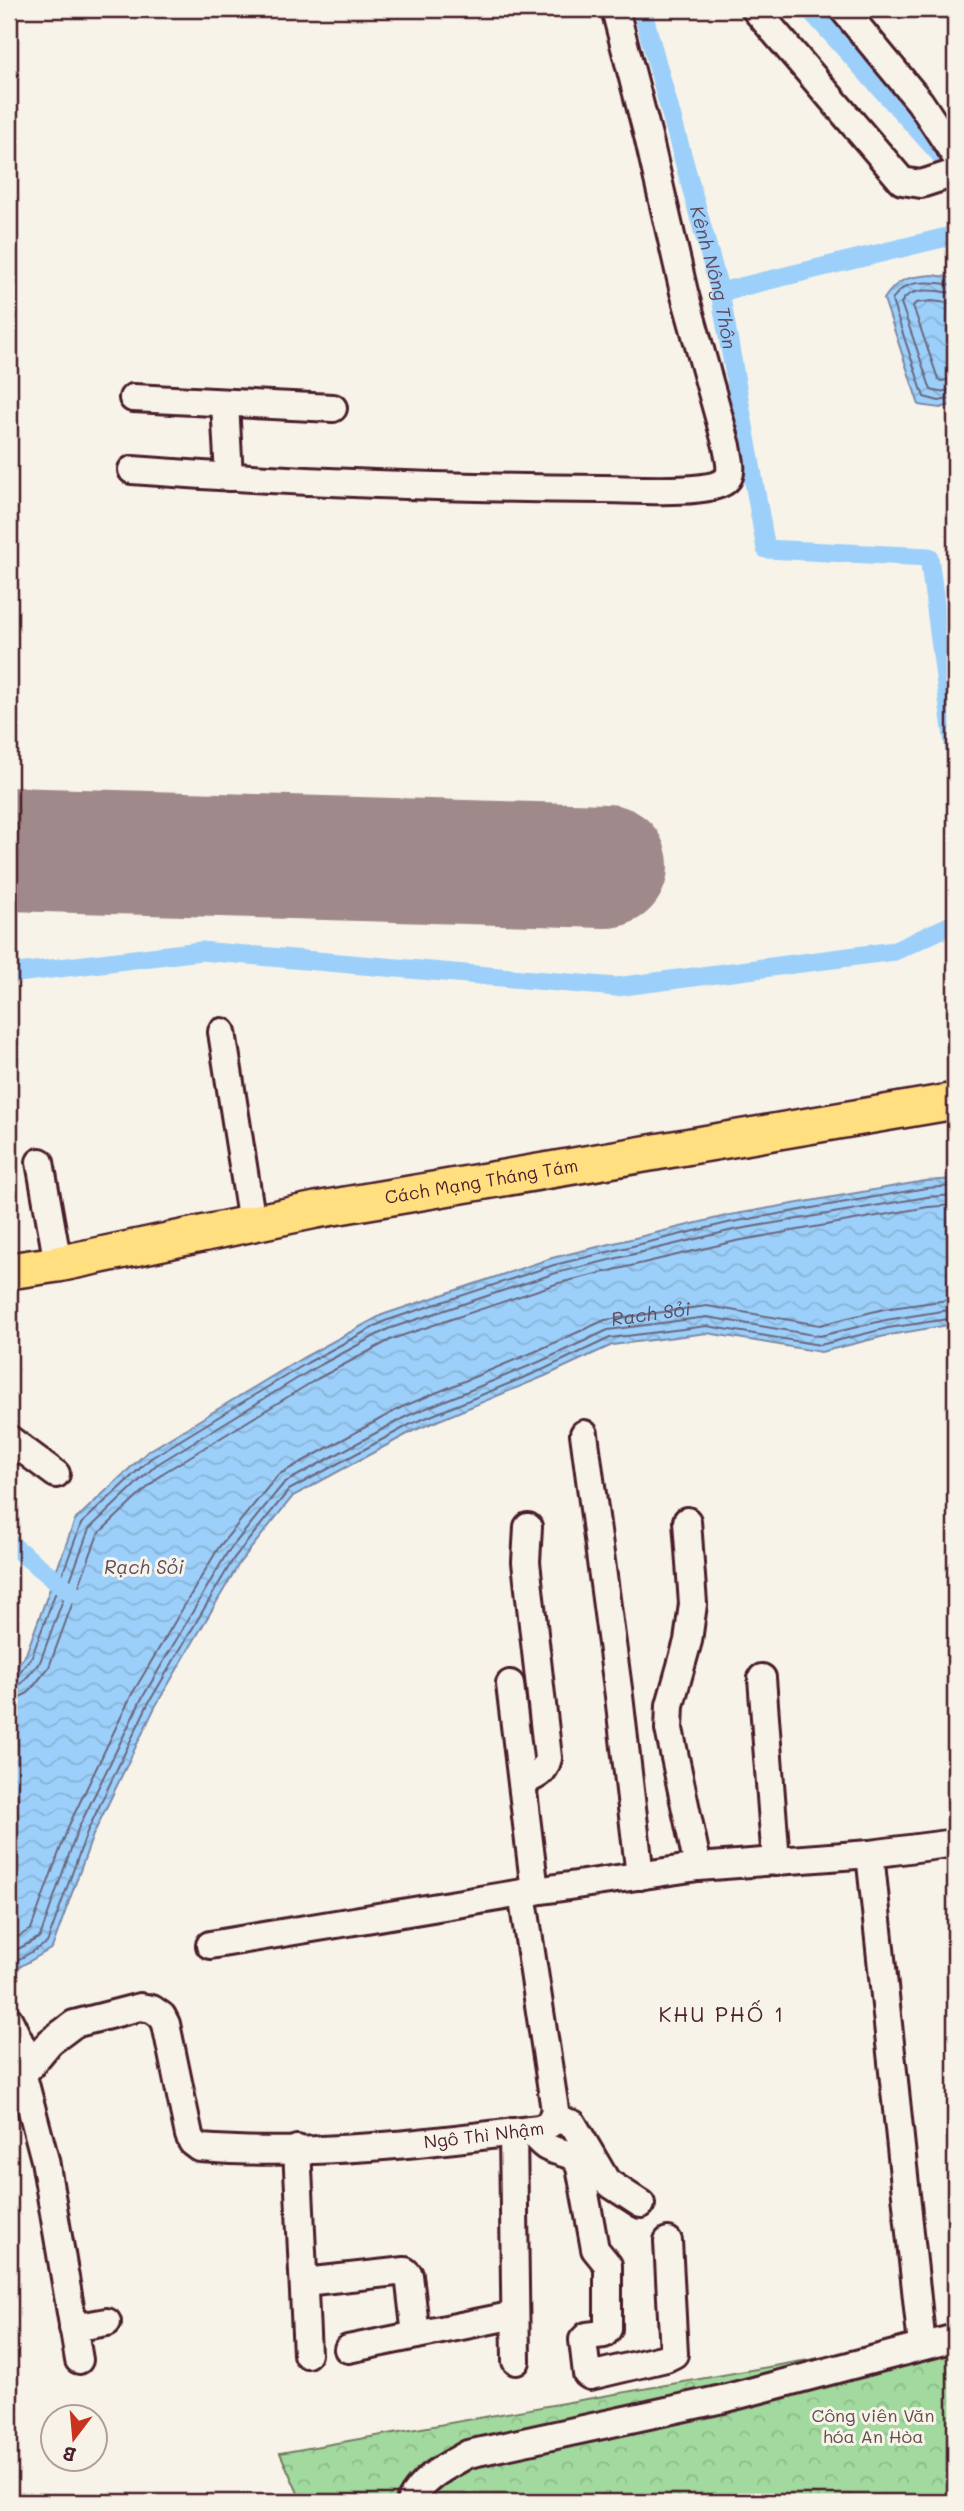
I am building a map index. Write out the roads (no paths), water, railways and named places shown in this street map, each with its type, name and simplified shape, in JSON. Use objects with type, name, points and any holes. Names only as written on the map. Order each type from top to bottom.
[{"type":"main road","name":"Cách Mạng Tháng Tám","points":[[9,1271],[58,1264],[330,1208],[955,1101]]},
{"type":"street","points":[[132,470],[488,488],[691,489],[724,482],[730,476],[727,446],[684,292],[649,136],[615,9]]},
{"type":"street","points":[[755,9],[902,181],[921,184],[955,173]]},
{"type":"street","points":[[843,9],[920,102],[955,155]]},
{"type":"street","points":[[133,398],[333,408]]},
{"type":"street","points":[[225,403],[229,477]]},
{"type":"street","points":[[222,1032],[251,1223]]},
{"type":"street","points":[[40,1162],[58,1264]]},
{"type":"street","points":[[584,1433],[640,1876]]},
{"type":"street","points":[[9,1439],[56,1474]]},
{"type":"street","points":[[687,1521],[693,1604],[688,1641],[670,1705],[669,1729],[698,1867]]},
{"type":"street","points":[[522,1782],[541,1774],[548,1758],[526,1562],[528,1527]]},
{"type":"street","points":[[762,1678],[776,1862]]},
{"type":"street","name":"Ngô Thì Nhậm","points":[[21,2077],[50,2042],[74,2024],[140,2007],[152,2009],[162,2016],[166,2024],[192,2142],[200,2148],[297,2149],[414,2145],[522,2131],[550,2124],[555,2110],[528,1892],[522,1782],[510,1684]]},
{"type":"street","points":[[209,1945],[698,1867],[870,1854],[955,1843]]},
{"type":"street","points":[[870,1854],[922,2346]]},
{"type":"street","points":[[9,2020],[21,2077],[45,2160],[79,2360]]},
{"type":"street","points":[[554,2118],[573,2124],[607,2182],[641,2204]]},
{"type":"street","points":[[522,2131],[552,2151],[575,2157],[580,2166],[594,2245],[608,2265],[608,2329],[604,2334],[587,2336],[583,2340],[587,2374],[590,2376],[674,2354],[668,2241]]},
{"type":"street","points":[[516,2361],[515,2315],[522,2131]]},
{"type":"street","points":[[297,2149],[307,2354]]},
{"type":"street","points":[[304,2282],[405,2271],[409,2275],[416,2335]]},
{"type":"street","points":[[348,2350],[515,2315]]},
{"type":"street","points":[[73,2328],[107,2322]]},
{"type":"street","points":[[410,2502],[416,2490],[437,2471],[468,2454],[727,2398],[955,2338]]},
{"type":"water","points":[[932,275],[955,278],[955,404],[940,408],[919,405],[884,299],[904,280]]},
{"type":"water","name":"Rạch Sỏi","points":[[955,1179],[955,1324],[889,1335],[821,1352],[707,1333],[612,1345],[413,1431],[293,1496],[240,1562],[155,1707],[93,1835],[52,1948],[9,1973],[9,1676],[26,1654],[75,1520],[147,1452],[304,1357],[382,1315],[552,1258],[730,1215],[925,1181]]},
{"type":"waterway","name":"Kênh Nông Thôn","points":[[642,9],[720,292],[766,549],[929,557],[955,752]]},
{"type":"waterway","points":[[809,9],[953,169]]},
{"type":"waterway","points":[[720,292],[955,235]]},
{"type":"waterway","points":[[9,974],[201,951],[616,987],[895,951],[955,923]]},
{"type":"waterway","points":[[9,1543],[72,1593]]},
{"type":"district","name":"KHU PHỐ 1","points":[[722,2015]]},
{"type":"park label","name":"Công viên Văn hóa An Hòa","points":[[873,2426]]}]
